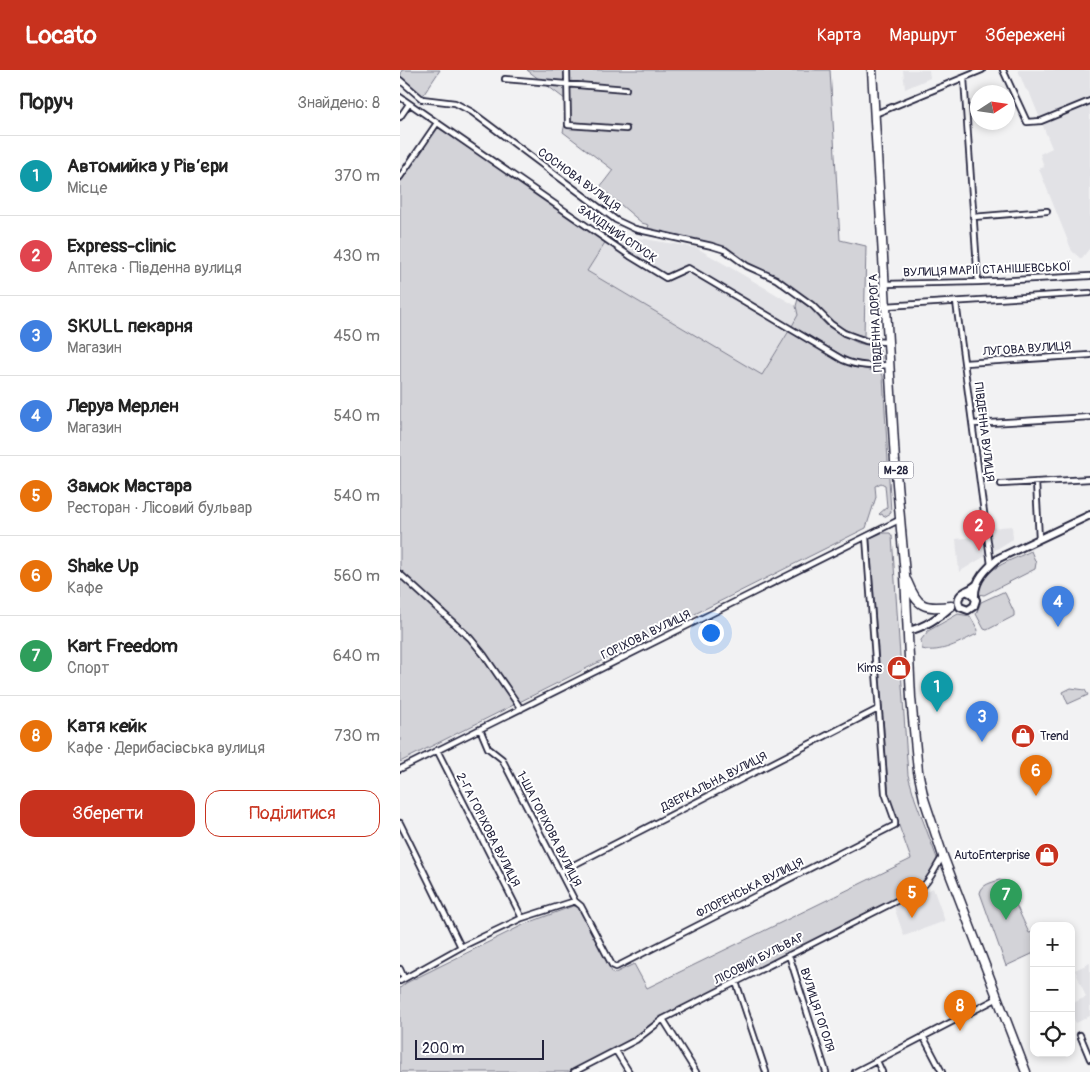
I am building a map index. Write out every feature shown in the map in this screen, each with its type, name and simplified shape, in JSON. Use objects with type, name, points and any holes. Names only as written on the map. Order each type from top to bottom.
[{"type":"highway","name":"ПІВДЕННА ДОРОГА","points":[[872,70],[895,462],[905,574]]},
{"type":"highway","points":[[905,574],[914,597],[922,605],[934,608],[951,606]]},
{"type":"highway","name":"М-28","points":[[905,574],[918,771],[924,799],[943,856],[1026,1072]]},
{"type":"main road","points":[[942,614],[958,597],[977,584],[991,565],[1004,555],[1090,515]]},
{"type":"main road","points":[[908,631],[918,628],[952,610],[968,610],[974,606],[977,584]]},
{"type":"main road","points":[[966,592],[970,592],[975,598]]},
{"type":"main road","points":[[958,597],[958,603],[963,609]]},
{"type":"street","points":[[567,70],[568,125],[626,128]]},
{"type":"street","points":[[875,114],[982,70]]},
{"type":"street","points":[[1003,70],[1027,122],[1041,122],[1090,101]]},
{"type":"street","points":[[505,78],[626,89]]},
{"type":"street","points":[[964,78],[978,282]]},
{"type":"street","name":"СОСНОВА ВУЛИЦЯ","points":[[400,80],[422,99],[455,103],[472,112],[616,220],[635,229],[725,250],[747,266],[776,279],[812,305],[831,324],[844,333],[866,340],[888,342]]},
{"type":"street","name":"ЗАХІДНИЙ СПУСК","points":[[400,97],[630,256],[666,278],[688,268],[843,360],[855,365],[890,365]]},
{"type":"street","points":[[400,117],[409,104]]},
{"type":"street","points":[[400,177],[437,123]]},
{"type":"street","points":[[973,217],[1047,211]]},
{"type":"street","name":"ВУЛИЦЯ МАРІЇ СТАНІШЕВСЬКОЇ","points":[[885,284],[978,282],[1090,276]]},
{"type":"street","points":[[886,306],[1090,293]]},
{"type":"street","name":"ПІВДЕННА ВУЛИЦЯ","points":[[956,302],[991,565]]},
{"type":"street","name":"ЛУГОВА ВУЛИЦЯ","points":[[965,363],[1090,355]]},
{"type":"street","points":[[973,424],[1090,417]]},
{"type":"street","points":[[1001,484],[1090,479]]},
{"type":"street","points":[[1036,482],[1039,539]]},
{"type":"street","name":"ГОРІХОВА ВУЛИЦЯ","points":[[400,769],[901,519]]},
{"type":"street","points":[[866,537],[878,710]]},
{"type":"street","points":[[400,574],[470,638],[521,708]]},
{"type":"street","name":"ФЛОРЕНСЬКА ВУЛИЦЯ","points":[[614,967],[895,825],[896,821],[885,793],[878,710]]},
{"type":"street","name":"ДЗЕРКАЛЬНА ВУЛИЦЯ","points":[[560,872],[878,710]]},
{"type":"street","name":"1-ША ГОРІХОВА ВУЛИЦЯ","points":[[480,729],[488,748],[502,759],[574,901],[582,906],[614,967]]},
{"type":"street","name":"2-ГА ГОРІХОВА ВУЛИЦЯ","points":[[436,750],[522,918]]},
{"type":"street","points":[[400,823],[461,947]]},
{"type":"street","name":"ЛІСОВИЙ БУЛЬВАР","points":[[574,1072],[636,1040],[663,1019],[920,889],[927,883],[943,856]]},
{"type":"street","points":[[400,969],[402,979],[461,947],[522,918],[574,901]]},
{"type":"street","name":"ВУЛИЦЯ ГОГОЛЯ","points":[[789,955],[826,1072]]},
{"type":"street","points":[[736,982],[766,1072]]},
{"type":"street","points":[[855,1072],[998,998]]},
{"type":"street","points":[[663,1019],[696,1072]]},
{"type":"street","points":[[1080,1034],[1090,1059]]},
{"type":"street","points":[[923,1036],[942,1072]]},
{"type":"street","points":[[616,1051],[629,1072]]},
{"type":"street","points":[[876,1061],[882,1072]]},
{"type":"shaded area","points":[[402,70],[440,70],[422,97],[400,77]]},
{"type":"shaded area","points":[[527,70],[830,70],[840,240],[866,246],[864,336],[836,325],[813,303],[778,277],[751,267],[727,250],[647,231],[649,225],[642,223],[600,187],[613,170],[563,132],[570,103]]},
{"type":"shaded area","points":[[903,70],[929,70],[930,78],[905,89]]},
{"type":"shaded area","points":[[1018,70],[1090,70],[1090,248],[1081,259],[1072,251],[1039,169],[1044,167],[1040,154],[1052,148]]},
{"type":"shaded area","points":[[437,127],[606,241],[587,271],[762,375],[789,331],[853,367],[881,372],[883,376],[891,513],[884,517],[882,514],[879,514],[887,507],[885,485],[881,483],[875,486],[876,497],[866,528],[400,762],[400,183]]},
{"type":"shaded area","points":[[610,236],[645,239],[697,248],[796,306],[798,315],[762,375],[587,271]]},
{"type":"shaded area","points":[[798,299],[810,308],[826,325],[838,333],[858,343],[879,348],[881,360],[870,363],[852,361],[792,326],[798,315],[796,306]]},
{"type":"shaded area","points":[[1012,526],[1013,539],[959,572],[956,539],[990,535],[990,528]]},
{"type":"shaded area","points":[[882,533],[890,533],[892,536],[908,775],[938,861],[922,886],[663,1018],[637,1037],[569,1072],[400,1072],[400,988],[406,983],[525,924],[573,906],[579,907],[613,974],[634,964],[647,988],[911,859],[889,798],[870,541],[870,538]]},
{"type":"shaded area","points":[[1031,551],[1036,563],[1035,569],[984,595],[978,594],[980,585],[990,572]]},
{"type":"shaded area","points":[[1003,592],[1014,612],[1014,616],[987,630],[984,629],[976,614],[981,602]]},
{"type":"shaded area","points":[[958,614],[970,616],[978,630],[977,634],[943,649],[922,649],[921,640],[928,631]]},
{"type":"shaded area","points":[[1071,688],[1085,690],[1088,695],[1068,704],[1063,692]]},
{"type":"shaded area","points":[[999,880],[1005,881],[1030,933],[1030,955],[1006,966],[980,893],[990,883]]},
{"type":"shaded area","points":[[933,888],[945,921],[904,936],[894,907]]},
{"type":"shaded area","points":[[1090,963],[1090,1016],[1076,1023],[1075,1002],[1086,997],[1075,970]]},
{"type":"place","name":"Express-clinic","points":[[979,551]]},
{"type":"place","name":"Леруа Мерлен","points":[[1058,627]]},
{"type":"place","name":"Kims","points":[[899,668]]},
{"type":"place","name":"Автомийка у Рівʼєри","points":[[937,712]]},
{"type":"place","name":"Trend","points":[[1023,736]]},
{"type":"place","name":"SKULL пекарня","points":[[982,742]]},
{"type":"place","name":"Shake Up","points":[[1036,796]]},
{"type":"place","name":"AutoEnterprise","points":[[1047,855]]},
{"type":"place","name":"Замок Мастара","points":[[912,918]]},
{"type":"place","name":"Kart Freedom","points":[[1006,920]]},
{"type":"place","name":"Катя кейк","points":[[960,1031]]}]
